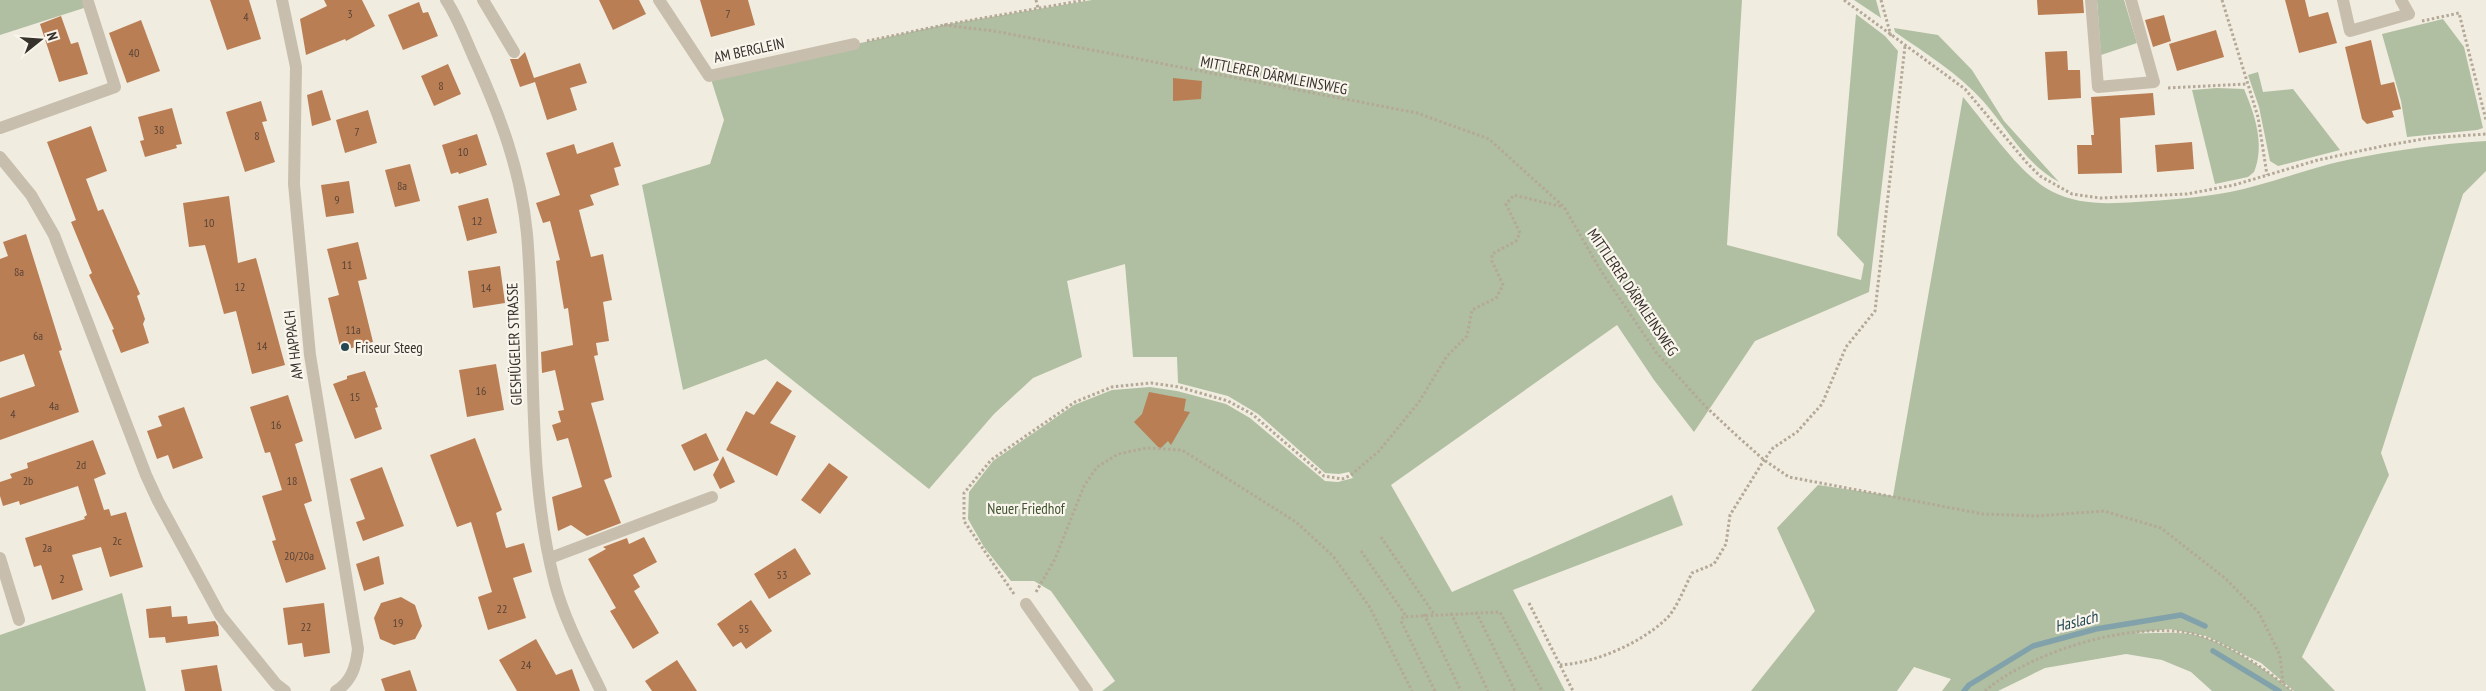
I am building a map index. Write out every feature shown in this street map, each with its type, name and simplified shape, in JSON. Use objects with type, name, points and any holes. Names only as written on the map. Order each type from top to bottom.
[{"type":"street","name":"AM HAPPACH","points":[[282,0],[296,67],[294,184],[310,355],[358,649],[356,664],[348,686],[336,691]]},
{"type":"street","name":"GIESHÜGELER STRASSE","points":[[446,0],[484,78],[510,142],[521,190],[527,234],[535,458],[550,558],[556,585],[573,635],[601,691]]},
{"type":"street","points":[[482,0],[514,52]]},
{"type":"street","name":"AM BERGLEIN","points":[[659,0],[709,76],[854,44]]},
{"type":"street","points":[[2092,0],[2098,87],[2154,82],[2131,0]]},
{"type":"street","points":[[2342,0],[2350,31],[2410,14],[2401,0]]},
{"type":"street","points":[[0,128],[115,87],[88,2]]},
{"type":"street","points":[[0,157],[31,195],[54,235],[146,475],[182,546],[220,615],[276,684],[285,691]]},
{"type":"street","points":[[550,558],[712,497]]},
{"type":"street","points":[[0,558],[19,620]]},
{"type":"street","points":[[1026,604],[1087,691]]},
{"type":"path","points":[[1036,0],[1038,8]]},
{"type":"path","points":[[854,44],[944,25],[1085,0]]},
{"type":"path","points":[[1844,0],[1965,89],[2026,163],[2040,176],[2072,194],[2100,198],[2187,194],[2234,185],[2318,160],[2383,146],[2428,138],[2486,134]]},
{"type":"path","points":[[1881,0],[1891,36]]},
{"type":"path","points":[[2222,0],[2246,84],[2258,117],[2267,175]]},
{"type":"path","points":[[2410,14],[2419,22],[2459,13],[2486,120]]},
{"type":"path","name":"MITTLERER DÄRMLEINSWEG","points":[[944,25],[994,31],[1417,113],[1489,139],[1564,207],[1601,271],[1656,352],[1705,406],[1764,460],[1789,477],[1983,514],[2036,516],[2104,511],[2161,528],[2226,579],[2259,613],[2280,655],[2282,683]]},
{"type":"path","points":[[1560,665],[1581,664],[1621,649],[1666,620],[1692,573],[1714,564],[1726,544],[1730,515],[1764,460],[1773,448],[1797,432],[1822,404],[1846,348],[1875,311],[1905,46]]},
{"type":"path","points":[[2154,82],[2164,88],[2246,84]]},
{"type":"path","points":[[1412,691],[1369,606],[1333,556],[1296,522],[1182,450],[1147,448],[1118,454],[1097,467],[1084,486],[1055,559],[1041,585],[1026,604],[1014,594],[964,521],[964,493],[991,460],[1075,402],[1112,387],[1150,383],[1179,387],[1228,401],[1252,414],[1324,476],[1342,479],[1351,475],[1379,451],[1419,402],[1447,356],[1468,336],[1472,310],[1496,298],[1503,284],[1492,261],[1492,254],[1516,242],[1520,233],[1506,204],[1514,194],[1564,207]]},
{"type":"path","points":[[1381,537],[1434,614]]},
{"type":"path","points":[[1362,551],[1406,616]]},
{"type":"path","points":[[1529,604],[1573,691]]},
{"type":"path","points":[[1435,691],[1401,621],[1403,617],[1424,614],[1496,611],[1504,615],[1542,691]]},
{"type":"path","points":[[1476,612],[1515,691]]},
{"type":"path","points":[[1451,613],[1488,691]]},
{"type":"path","points":[[1424,614],[1461,691]]},
{"type":"path","points":[[1985,691],[2032,660],[2076,644],[2128,633],[2169,632],[2204,637],[2243,656],[2292,691]]},
{"type":"green space","points":[[0,0],[88,0],[87,7],[0,35]]},
{"type":"green space","name":"Neuer Friedhof","points":[[1092,0],[1742,0],[1727,245],[1861,280],[1864,264],[1837,235],[1856,14],[1885,36],[1898,51],[1869,292],[1755,341],[1694,432],[1654,380],[1617,325],[1391,485],[1452,592],[1672,495],[1683,525],[1513,590],[1565,691],[1102,691],[1115,681],[1051,591],[1034,581],[1011,581],[984,547],[968,519],[969,492],[993,461],[1074,405],[1112,390],[1150,387],[1177,391],[1226,404],[1250,418],[1325,481],[1338,482],[1353,478],[1349,472],[1339,474],[1325,473],[1258,414],[1228,396],[1178,383],[1177,357],[1133,357],[1125,264],[1067,281],[1082,357],[1033,378],[994,414],[929,489],[766,359],[683,390],[642,185],[710,164],[724,120],[710,76],[943,25]]},
{"type":"green space","points":[[1854,0],[1876,0],[1881,18]]},
{"type":"green space","points":[[2097,0],[2124,0],[2137,43],[2101,55]]},
{"type":"green space","points":[[2443,19],[2464,47],[2483,128],[2407,137],[2401,101],[2382,34]]},
{"type":"green space","points":[[1894,28],[1938,35],[1972,70],[2004,121],[2059,182],[2047,175],[2027,156],[1974,91],[1941,64],[1895,32]]},
{"type":"green space","points":[[2258,72],[2263,92],[2293,89],[2340,150],[2278,166],[2270,161],[2259,107],[2248,75]]},
{"type":"green space","points":[[2217,88],[2244,89],[2255,120],[2259,151],[2254,172],[2248,177],[2215,184],[2192,90]]},
{"type":"green space","points":[[1963,97],[2016,162],[2040,184],[2061,196],[2092,202],[2148,201],[2218,194],[2245,189],[2332,163],[2365,156],[2416,148],[2486,141],[2486,171],[2463,194],[2381,453],[2389,475],[2302,657],[2335,691],[2294,691],[2261,663],[2206,636],[2169,629],[2135,633],[2178,633],[2195,635],[2214,641],[2250,660],[2292,691],[2212,691],[2191,672],[2162,660],[2126,654],[2045,668],[1998,691],[1942,691],[1951,679],[1914,667],[1897,691],[1751,691],[1815,611],[1777,528],[1818,485],[1893,496]]},
{"type":"green space","points":[[122,593],[146,691],[0,691],[0,635]]},
{"type":"building","points":[[210,0],[249,0],[261,39],[227,50]]},
{"type":"building","points":[[324,0],[362,0],[375,26],[346,41],[345,39],[306,55],[300,19],[327,6]]},
{"type":"building","points":[[599,0],[639,0],[646,14],[613,30]]},
{"type":"building","points":[[700,0],[748,0],[755,25],[711,37]]},
{"type":"building","points":[[2037,0],[2083,0],[2084,13],[2038,15]]},
{"type":"building","points":[[2285,0],[2305,0],[2309,17],[2328,12],[2337,43],[2299,53]]},
{"type":"building","points":[[419,2],[423,13],[428,12],[438,36],[403,50],[388,15]]},
{"type":"building","points":[[2164,15],[2171,41],[2153,47],[2145,20]]},
{"type":"building","points":[[61,16],[71,44],[78,42],[88,74],[59,82],[40,24]]},
{"type":"building","points":[[141,20],[160,71],[127,83],[109,33]]},
{"type":"building","points":[[2216,30],[2224,57],[2177,71],[2169,44]]},
{"type":"building","points":[[2371,40],[2381,85],[2394,82],[2401,109],[2392,111],[2394,117],[2367,124],[2362,119],[2345,47]]},
{"type":"building","points":[[2067,51],[2068,70],[2080,70],[2081,98],[2048,100],[2045,52]]},
{"type":"building","points":[[525,52],[534,78],[580,63],[587,83],[570,88],[577,110],[547,120],[535,82],[520,87],[510,59],[518,59]]},
{"type":"building","points":[[448,64],[461,94],[434,106],[421,76]]},
{"type":"building","points":[[1173,78],[1202,81],[1201,99],[1173,101]]},
{"type":"building","points":[[322,90],[331,120],[312,126],[307,95]]},
{"type":"building","points":[[2153,93],[2155,115],[2120,118],[2122,173],[2078,174],[2077,145],[2092,145],[2091,135],[2094,135],[2091,97]]},
{"type":"building","points":[[261,101],[267,121],[262,122],[275,162],[245,172],[226,112]]},
{"type":"building","points":[[172,108],[182,144],[176,145],[177,148],[145,157],[140,141],[144,140],[138,117]]},
{"type":"building","points":[[368,110],[377,143],[345,153],[336,120]]},
{"type":"building","points":[[91,126],[107,171],[86,179],[98,211],[103,209],[140,294],[137,296],[145,319],[143,324],[149,343],[121,353],[112,330],[114,329],[89,275],[92,273],[71,222],[76,220],[47,142]]},
{"type":"building","points":[[477,134],[487,165],[459,174],[458,172],[451,174],[442,145]]},
{"type":"building","points":[[613,142],[621,166],[614,168],[619,185],[590,195],[594,205],[579,210],[591,257],[603,254],[612,300],[603,302],[609,341],[596,343],[598,355],[594,356],[604,400],[591,403],[612,477],[604,480],[621,523],[587,536],[571,525],[558,531],[552,497],[582,487],[568,438],[557,441],[552,425],[561,422],[558,411],[564,410],[555,370],[542,373],[541,352],[573,345],[568,308],[564,309],[556,261],[560,260],[550,221],[543,223],[536,203],[560,195],[546,153],[574,144],[577,154]]},
{"type":"building","points":[[2192,142],[2194,169],[2157,172],[2155,145]]},
{"type":"building","points":[[410,164],[420,201],[395,207],[385,170]]},
{"type":"building","points":[[349,181],[354,213],[326,217],[321,185]]},
{"type":"building","points":[[229,196],[238,263],[256,258],[285,365],[252,374],[236,311],[224,314],[205,245],[189,247],[183,203]]},
{"type":"building","points":[[488,198],[497,233],[467,241],[458,206]]},
{"type":"building","points":[[26,234],[62,350],[59,351],[79,412],[0,440],[0,398],[35,386],[24,354],[0,362],[0,259],[8,256],[3,242]]},
{"type":"building","points":[[358,242],[367,279],[358,281],[373,342],[341,351],[328,298],[339,295],[327,249]]},
{"type":"building","points":[[500,266],[505,303],[473,308],[468,271]]},
{"type":"building","points":[[496,364],[504,410],[467,417],[459,370]]},
{"type":"building","points":[[365,371],[378,407],[375,408],[382,429],[355,439],[333,384],[347,379],[347,376]]},
{"type":"building","points":[[777,381],[792,391],[770,423],[796,436],[777,476],[726,450],[746,411],[754,415]]},
{"type":"building","points":[[1149,392],[1186,399],[1184,411],[1190,412],[1171,445],[1168,441],[1160,449],[1134,422],[1142,414]]},
{"type":"building","points":[[288,395],[303,441],[295,444],[312,501],[304,504],[326,569],[286,583],[272,541],[276,540],[262,496],[282,490],[270,452],[265,453],[250,407]]},
{"type":"building","points":[[184,407],[203,458],[173,469],[168,455],[157,459],[147,431],[162,426],[158,416]]},
{"type":"building","points":[[706,433],[719,460],[694,471],[681,445]]},
{"type":"building","points":[[475,438],[502,510],[496,513],[506,548],[524,543],[532,572],[513,578],[526,618],[488,630],[478,597],[492,592],[471,522],[457,527],[430,455]]},
{"type":"building","points":[[93,440],[106,474],[94,479],[104,510],[109,509],[111,516],[126,512],[143,567],[110,577],[101,547],[72,555],[83,590],[52,600],[41,565],[34,567],[25,538],[85,519],[84,517],[87,515],[78,486],[20,505],[19,501],[3,506],[0,496],[0,482],[12,478],[10,474],[28,468],[27,463]]},
{"type":"building","points":[[723,456],[735,482],[720,489],[713,475]]},
{"type":"building","points":[[829,463],[848,477],[820,514],[801,500]]},
{"type":"building","points":[[382,467],[404,526],[363,541],[356,522],[365,519],[350,479]]},
{"type":"building","points":[[644,537],[657,562],[633,575],[640,587],[634,591],[659,633],[633,649],[610,611],[616,608],[588,559],[606,549],[603,547],[627,538],[629,544]]},
{"type":"building","points":[[795,548],[811,574],[769,599],[754,574]]},
{"type":"building","points":[[379,556],[384,584],[364,591],[356,564]]},
{"type":"building","points":[[401,597],[415,605],[422,626],[415,639],[394,645],[380,639],[374,618],[381,603]]},
{"type":"building","points":[[751,600],[772,631],[746,649],[741,642],[733,647],[717,624]]},
{"type":"building","points":[[324,603],[330,653],[304,657],[302,643],[288,645],[283,608]]},
{"type":"building","points":[[171,606],[172,617],[187,616],[188,624],[215,621],[218,626],[219,636],[166,643],[165,637],[149,638],[146,609]]},
{"type":"building","points":[[536,639],[556,675],[572,669],[580,691],[517,691],[499,660]]},
{"type":"building","points":[[677,660],[697,691],[652,691],[645,681]]},
{"type":"building","points":[[217,665],[222,691],[185,691],[181,670]]},
{"type":"building","points":[[410,670],[417,691],[385,691],[381,679]]},
{"type":"waterway","name":"Haslach","points":[[1964,691],[1969,685],[2033,646],[2096,629],[2181,615],[2205,626]]},
{"type":"waterway","name":"Haslach","points":[[2213,651],[2279,691]]},
{"type":"place","name":"Friseur Steeg","points":[[345,347]]}]
